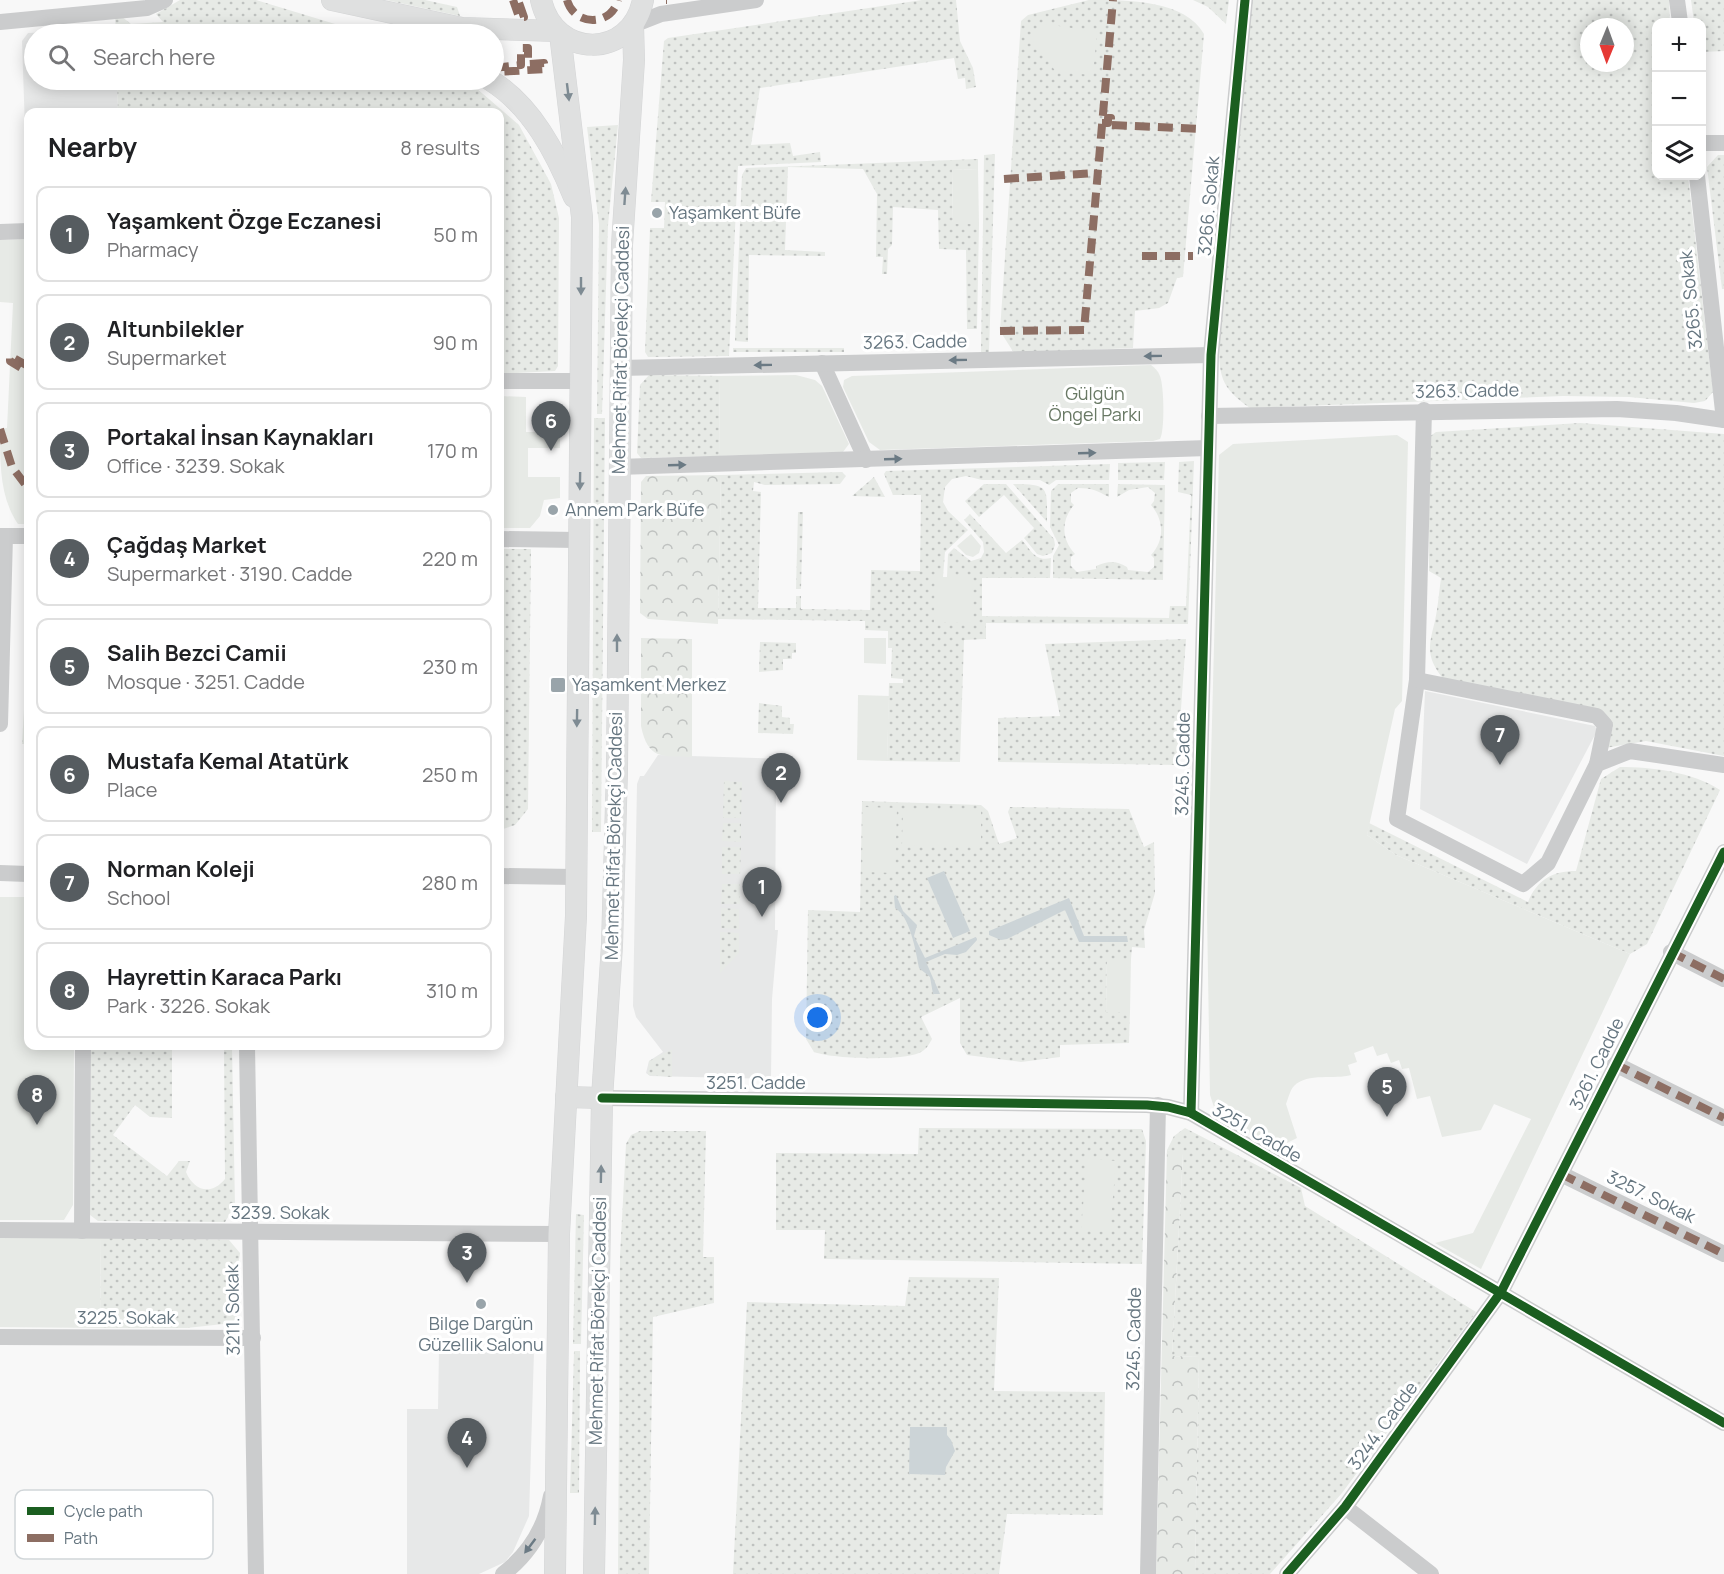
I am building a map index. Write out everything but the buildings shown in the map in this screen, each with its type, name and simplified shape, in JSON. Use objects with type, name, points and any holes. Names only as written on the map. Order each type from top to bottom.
[{"type":"main road","points":[[332,0],[443,24]]},
{"type":"main road","name":"Mehmet Rifat Börekçi Caddesi","points":[[541,0],[547,18],[559,33],[582,217],[574,949],[559,1234],[555,1574]]},
{"type":"main road","name":"Mehmet Rifat Börekçi Caddesi","points":[[594,1574],[602,1098],[613,918],[622,245],[634,60],[633,25],[643,0]]},
{"type":"main road","points":[[358,6],[397,24]]},
{"type":"main road","points":[[504,30],[559,33],[581,44],[593,45],[615,40],[633,25]]},
{"type":"main road","points":[[503,90],[532,119],[561,165],[582,217]]},
{"type":"main road","points":[[566,1097],[602,1098]]},
{"type":"street","points":[[0,21],[147,8],[165,0]]},
{"type":"street","points":[[633,25],[662,14],[756,0]]},
{"type":"street","name":"3266. Sokak","points":[[1209,416],[1211,355],[1245,0]]},
{"type":"street","points":[[1677,0],[1679,18]]},
{"type":"street","points":[[1706,143],[1724,142]]},
{"type":"street","name":"3265. Sokak","points":[[1697,180],[1724,420]]},
{"type":"street","points":[[0,232],[24,231]]},
{"type":"street","name":"3263. Cadde","points":[[620,368],[1211,355]]},
{"type":"street","points":[[822,363],[866,460]]},
{"type":"street","points":[[504,381],[580,381]]},
{"type":"street","name":"3263. Cadde","points":[[1209,416],[1425,410],[1638,409],[1724,420]]},
{"type":"street","points":[[1416,680],[1597,716],[1605,725],[1597,764],[1548,864],[1522,884],[1397,819],[1416,680],[1425,410]]},
{"type":"street","name":"3245. Cadde","points":[[1191,1113],[1209,416]]},
{"type":"street","points":[[618,467],[1208,448]]},
{"type":"street","points":[[0,724],[3,536],[24,536]]},
{"type":"street","points":[[504,539],[578,540]]},
{"type":"street","points":[[1597,764],[1630,752],[1724,765]]},
{"type":"street","name":"3261. Cadde","points":[[1500,1292],[1671,952],[1724,852]]},
{"type":"street","points":[[0,873],[24,874]]},
{"type":"street","points":[[504,876],[575,877]]},
{"type":"street","points":[[1671,952],[1724,979]]},
{"type":"street","points":[[82,1231],[83,1050]]},
{"type":"street","name":"3211. Sokak","points":[[247,1050],[256,1574]]},
{"type":"street","points":[[1615,1064],[1724,1118]]},
{"type":"street","name":"3251. Cadde","points":[[602,1098],[1158,1105],[1191,1113],[1724,1423]]},
{"type":"street","name":"3245. Cadde","points":[[1148,1574],[1158,1105]]},
{"type":"street","name":"3257. Sokak","points":[[1561,1174],[1724,1254]]},
{"type":"street","name":"3239. Sokak","points":[[0,1230],[559,1234]]},
{"type":"street","name":"3244. Cadde","points":[[1287,1574],[1345,1507],[1500,1292]]},
{"type":"street","name":"3225. Sokak","points":[[0,1337],[253,1338]]},
{"type":"street","points":[[503,1574],[518,1562],[535,1541],[550,1502],[555,1472]]},
{"type":"street","points":[[1345,1507],[1431,1574]]},
{"type":"shaded area","points":[[24,38],[24,90],[117,90],[118,108],[24,108],[22,41]]},
{"type":"shaded area","points":[[1425,691],[1595,726],[1597,731],[1527,864],[1420,809]]},
{"type":"shaded area","points":[[658,755],[787,759],[786,786],[776,786],[775,930],[778,930],[772,999],[771,1079],[650,1076],[646,1073],[649,1061],[663,1052],[636,1017],[633,1006],[637,784],[640,776],[644,776]]},
{"type":"shaded area","points":[[944,871],[970,931],[953,938],[927,878]]},
{"type":"shaded area","points":[[896,895],[903,911],[917,925],[914,936],[925,958],[976,937],[977,940],[966,952],[957,955],[945,954],[926,962],[940,994],[933,994],[930,977],[919,968],[905,918],[895,908],[894,896]]},
{"type":"shaded area","points":[[1069,898],[1084,936],[1127,936],[1128,942],[1079,942],[1065,910],[1007,939],[1001,940],[989,935],[989,931]]},
{"type":"shaded area","points":[[439,1349],[534,1351],[529,1516],[513,1552],[505,1562],[479,1574],[407,1574],[407,1409],[438,1409]]},
{"type":"shaded area","points":[[910,1427],[947,1427],[947,1435],[955,1451],[946,1467],[945,1475],[909,1474]]},
{"type":"green space","points":[[180,0],[256,0],[335,24],[131,24],[163,22],[156,14]]},
{"type":"green space","points":[[386,0],[425,0],[457,7],[460,16]]},
{"type":"green space","points":[[922,0],[956,0],[960,41],[973,68],[976,87],[966,89],[965,78],[958,79],[954,58],[760,88],[751,145],[790,143],[793,156],[820,152],[821,162],[738,166],[729,356],[648,357],[645,352],[650,228],[664,228],[665,202],[651,202],[664,41],[668,38]]},
{"type":"green space","points":[[1089,0],[1138,2],[1170,8],[1184,14],[1204,34],[1183,277],[1177,278],[1168,303],[1159,308],[1135,311],[1133,348],[1014,353],[1000,331],[1021,21],[1028,15]]},
{"type":"green space","points":[[1193,0],[1229,0],[1226,24],[1208,7]]},
{"type":"green space","points":[[1252,0],[1669,0],[1670,18],[1652,18],[1652,180],[1688,180],[1713,392],[1705,401],[1694,403],[1629,397],[1563,396],[1250,408],[1227,387],[1223,380],[1219,340]]},
{"type":"green space","points":[[1691,0],[1724,0],[1724,51],[1706,52],[1706,18],[1693,18]]},
{"type":"green space","points":[[121,16],[131,24],[115,24],[115,17]]},
{"type":"green space","points":[[1046,24],[1097,32],[1093,75],[1056,72],[1031,38]]},
{"type":"green space","points":[[117,90],[478,90],[499,108],[118,108]]},
{"type":"green space","points":[[504,112],[519,125],[551,184],[559,218],[558,366],[555,371],[504,374]]},
{"type":"green space","points":[[618,125],[608,225],[602,414],[597,414],[599,224],[587,127]]},
{"type":"green space","points":[[995,154],[989,353],[981,354],[984,155]]},
{"type":"green space","points":[[1718,155],[1724,155],[1724,289],[1722,289],[1707,167]]},
{"type":"green space","points":[[978,159],[978,169],[952,170],[953,224],[979,224],[977,329],[967,329],[966,250],[939,249],[938,210],[893,207],[892,245],[888,249],[887,274],[882,274],[883,257],[876,257],[877,194],[863,169],[788,167],[785,250],[825,252],[825,256],[749,255],[748,342],[735,341],[742,175],[746,168]]},
{"type":"green space","points":[[978,169],[979,224],[953,224],[952,170]]},
{"type":"green space","points":[[24,239],[24,524],[18,524],[12,514],[2,480],[0,429],[7,428],[13,303],[0,302],[0,240]]},
{"type":"green space","points":[[733,348],[844,348],[844,352],[733,352]]},
{"type":"green space","name":"Gülgün Öngel Parkı","points":[[1151,365],[1160,376],[1163,408],[1162,434],[1160,439],[1153,441],[880,450],[869,442],[843,387],[844,380],[852,376]]},
{"type":"green space","points":[[649,375],[719,376],[720,456],[641,458],[637,453],[640,385]]},
{"type":"green space","points":[[796,375],[815,380],[822,386],[849,444],[843,452],[720,456],[719,376]]},
{"type":"green space","points":[[504,396],[526,397],[526,432],[560,432],[560,448],[528,448],[528,477],[560,477],[560,498],[544,500],[540,516],[530,528],[504,528]]},
{"type":"green space","points":[[594,418],[605,418],[601,832],[592,832]]},
{"type":"green space","points":[[1580,423],[1724,434],[1724,756],[1646,741],[1605,748],[1613,727],[1445,681],[1434,666],[1430,646],[1441,578],[1429,571],[1429,437],[1436,432]]},
{"type":"green space","points":[[1397,435],[1408,442],[1402,701],[1395,709],[1367,835],[1396,855],[1630,954],[1481,1269],[1435,1243],[1473,1233],[1531,1119],[1494,1104],[1481,1130],[1442,1137],[1430,1096],[1417,1099],[1409,1068],[1402,1069],[1399,1060],[1391,1063],[1387,1053],[1377,1056],[1373,1046],[1354,1053],[1357,1062],[1348,1065],[1351,1075],[1307,1079],[1294,1086],[1286,1104],[1297,1138],[1273,1150],[1216,1113],[1210,1095],[1207,913],[1219,455],[1233,444]]},
{"type":"green space","points":[[1194,461],[1188,624],[986,623],[986,639],[964,640],[960,762],[887,761],[889,683],[903,683],[903,679],[891,678],[892,648],[888,648],[888,631],[865,630],[865,621],[718,619],[721,475],[842,472],[846,476],[840,484],[765,485],[754,482],[753,491],[761,492],[758,608],[796,608],[796,596],[801,596],[801,609],[870,610],[871,570],[920,571],[921,495],[893,495],[884,474],[886,471],[1110,464],[1109,480],[1056,480],[1049,485],[1040,480],[982,480],[966,476],[952,479],[945,487],[943,502],[948,511],[968,530],[945,552],[943,577],[947,577],[948,554],[954,548],[971,561],[981,558],[984,552],[983,542],[964,520],[970,514],[1006,553],[1022,540],[1037,557],[1051,558],[1050,578],[982,578],[982,616],[1169,618],[1170,606],[1186,606],[1191,495],[1178,492],[1179,462]]},
{"type":"green space","points":[[1165,462],[1164,480],[1118,480],[1118,463]]},
{"type":"green space","points":[[721,475],[718,624],[648,619],[640,613],[641,482],[646,476]]},
{"type":"green space","points":[[874,477],[885,497],[852,496]]},
{"type":"green space","points":[[984,484],[1006,484],[1054,539],[1055,545],[1052,553],[1043,556],[1037,554],[1024,538],[1034,528],[1004,495],[979,517],[965,501]]},
{"type":"green space","points":[[1013,484],[1034,485],[1044,490],[1047,501],[1047,522]]},
{"type":"green space","points":[[1058,484],[1109,484],[1109,497],[1078,488],[1071,493],[1071,502],[1074,505],[1067,517],[1064,530],[1067,542],[1075,554],[1071,557],[1071,566],[1077,572],[1096,569],[1096,566],[1112,562],[1127,567],[1128,570],[1148,572],[1154,567],[1154,558],[1151,555],[1161,537],[1160,523],[1151,505],[1155,493],[1148,487],[1129,490],[1117,497],[1118,484],[1165,485],[1163,580],[1053,578],[1053,556],[1059,545],[1050,527],[1051,491]]},
{"type":"green space","points":[[798,512],[803,512],[801,589],[796,589]]},
{"type":"green space","points":[[971,534],[981,546],[979,553],[973,557],[966,555],[957,546]]},
{"type":"green space","points":[[504,549],[531,549],[528,809],[515,825],[504,829]]},
{"type":"green space","points":[[935,577],[973,577],[972,623],[934,622]]},
{"type":"green space","points":[[641,638],[692,639],[692,757],[658,754],[652,750],[644,737],[641,726]]},
{"type":"green space","points":[[864,638],[886,638],[886,664],[864,663]]},
{"type":"green space","points":[[1186,639],[1177,765],[998,762],[998,718],[1060,716],[1045,644]]},
{"type":"green space","points":[[760,642],[796,643],[796,653],[792,653],[792,659],[783,659],[783,670],[759,672]]},
{"type":"green space","points":[[858,695],[889,696],[887,761],[857,760]]},
{"type":"green space","points":[[759,703],[782,706],[782,717],[790,718],[790,724],[794,724],[793,734],[758,733]]},
{"type":"green space","points":[[24,710],[24,744],[22,744]]},
{"type":"green space","points":[[1620,767],[1672,772],[1697,779],[1720,790],[1647,944],[1630,954],[1396,855],[1367,835],[1369,823],[1528,902],[1536,888],[1546,878],[1567,871],[1576,871],[1601,779]]},
{"type":"green space","points":[[724,781],[742,782],[741,818],[723,818]]},
{"type":"green space","points":[[862,801],[981,805],[988,811],[999,844],[1017,838],[1008,812],[1010,807],[1129,809],[1144,847],[1154,842],[1155,893],[1144,930],[1145,948],[1132,947],[1131,959],[1107,959],[1106,1012],[1130,1012],[1129,1043],[1060,1045],[1060,1057],[1021,1062],[967,1055],[960,1043],[960,998],[921,1017],[932,1039],[927,1048],[919,1053],[910,1056],[867,1058],[814,1052],[806,1039],[808,910],[860,912]]},
{"type":"green space","points":[[865,807],[897,808],[895,873],[863,872]]},
{"type":"green space","points":[[903,810],[981,811],[981,847],[902,845]]},
{"type":"green space","points":[[723,823],[741,823],[741,842],[722,841]]},
{"type":"green space","points":[[722,847],[741,847],[740,874],[722,874]]},
{"type":"green space","points":[[722,884],[740,884],[740,904],[721,904]]},
{"type":"green space","points":[[0,897],[24,897],[24,1050],[74,1050],[73,1205],[64,1220],[0,1220]]},
{"type":"green space","points":[[721,908],[739,909],[739,929],[721,928]]},
{"type":"green space","points":[[720,932],[739,933],[739,953],[720,973]]},
{"type":"green space","points":[[1107,959],[1131,959],[1130,1012],[1106,1012]]},
{"type":"green space","points":[[672,1049],[672,1077],[648,1075],[649,1061]]},
{"type":"green space","points":[[91,1050],[172,1050],[172,1118],[150,1117],[135,1105],[113,1135],[167,1176],[179,1161],[190,1161],[186,1172],[189,1178],[198,1187],[209,1189],[214,1188],[225,1179],[224,1050],[232,1050],[235,1206],[225,1222],[98,1221],[90,1215]]},
{"type":"green space","points":[[919,1128],[1142,1129],[1146,1141],[1142,1264],[824,1259],[825,1230],[776,1230],[776,1153],[918,1154]]},
{"type":"green space","points":[[1185,1128],[1301,1188],[1305,1206],[1476,1312],[1342,1493],[1270,1574],[1195,1574],[1199,1357],[1172,1356],[1183,1154],[1167,1150],[1174,1136]]},
{"type":"green space","points":[[640,1131],[706,1131],[703,1257],[714,1257],[714,1303],[653,1317],[649,1574],[618,1574],[620,1256],[626,1144],[631,1135]]},
{"type":"green space","points":[[1167,1150],[1183,1153],[1172,1356],[1199,1357],[1195,1574],[1156,1574]]},
{"type":"green space","points":[[1087,1158],[1116,1161],[1110,1232],[1081,1230]]},
{"type":"green space","points":[[576,1214],[584,1215],[581,1344],[573,1344]]},
{"type":"green space","points":[[0,1237],[101,1237],[100,1328],[0,1327]]},
{"type":"green space","points":[[101,1237],[229,1240],[240,1253],[238,1274],[241,1302],[239,1312],[232,1323],[187,1328],[100,1328]]},
{"type":"green space","points":[[909,1277],[999,1278],[994,1391],[1105,1392],[1103,1515],[1007,1514],[999,1574],[733,1574],[747,1302],[905,1306]]},
{"type":"green space","points":[[574,1351],[580,1351],[579,1493],[570,1493]]},
{"type":"marked path","points":[[513,0],[519,17],[524,17],[518,0]]},
{"type":"marked path","points":[[567,0],[577,15],[592,20],[608,15],[618,0]]},
{"type":"marked path","points":[[1000,331],[1084,330],[1113,0]]},
{"type":"marked path","points":[[504,67],[521,65],[521,48],[528,48],[528,64],[544,63],[545,69],[504,72]]},
{"type":"marked path","points":[[1102,123],[1108,123],[1108,118],[1111,118],[1110,125],[1203,129]]},
{"type":"marked path","points":[[1004,179],[1097,173]]},
{"type":"marked path","points":[[1142,256],[1193,256]]},
{"type":"marked path","points":[[24,364],[10,356],[10,361],[24,370]]},
{"type":"marked path","points":[[0,429],[12,467],[24,483]]},
{"type":"marked path","points":[[1671,952],[1724,979]]},
{"type":"marked path","points":[[1615,1064],[1724,1118]]},
{"type":"marked path","points":[[1561,1174],[1724,1254]]},
{"type":"cycle path","points":[[1191,1113],[1211,355],[1245,0]]},
{"type":"cycle path","points":[[1287,1574],[1345,1507],[1501,1292],[1724,852]]},
{"type":"cycle path","points":[[602,1098],[1147,1105],[1191,1113],[1724,1423]]},
{"type":"place","name":"Yaşamkent Büfe","points":[[657,213]]},
{"type":"place","name":"Mustafa Kemal Atatürk","points":[[551,451]]},
{"type":"place","name":"Annem Park Büfe","points":[[553,510]]},
{"type":"place","name":"Yaşamkent Merkez","points":[[558,685]]},
{"type":"place","name":"Norman Koleji","points":[[1500,765]]},
{"type":"place","name":"Altunbilekler","points":[[781,803]]},
{"type":"place","name":"Yaşamkent Özge Eczanesi","points":[[762,917]]},
{"type":"place","name":"Salih Bezci Camii","points":[[1387,1117]]},
{"type":"place","name":"Hayrettin Karaca Parkı","points":[[37,1125]]},
{"type":"place","name":"Portakal İnsan Kaynakları","points":[[467,1283]]},
{"type":"place","name":"Bilge Dargün Güzellik Salonu","points":[[481,1304]]},
{"type":"place","name":"Çağdaş Market","points":[[467,1468]]}]
